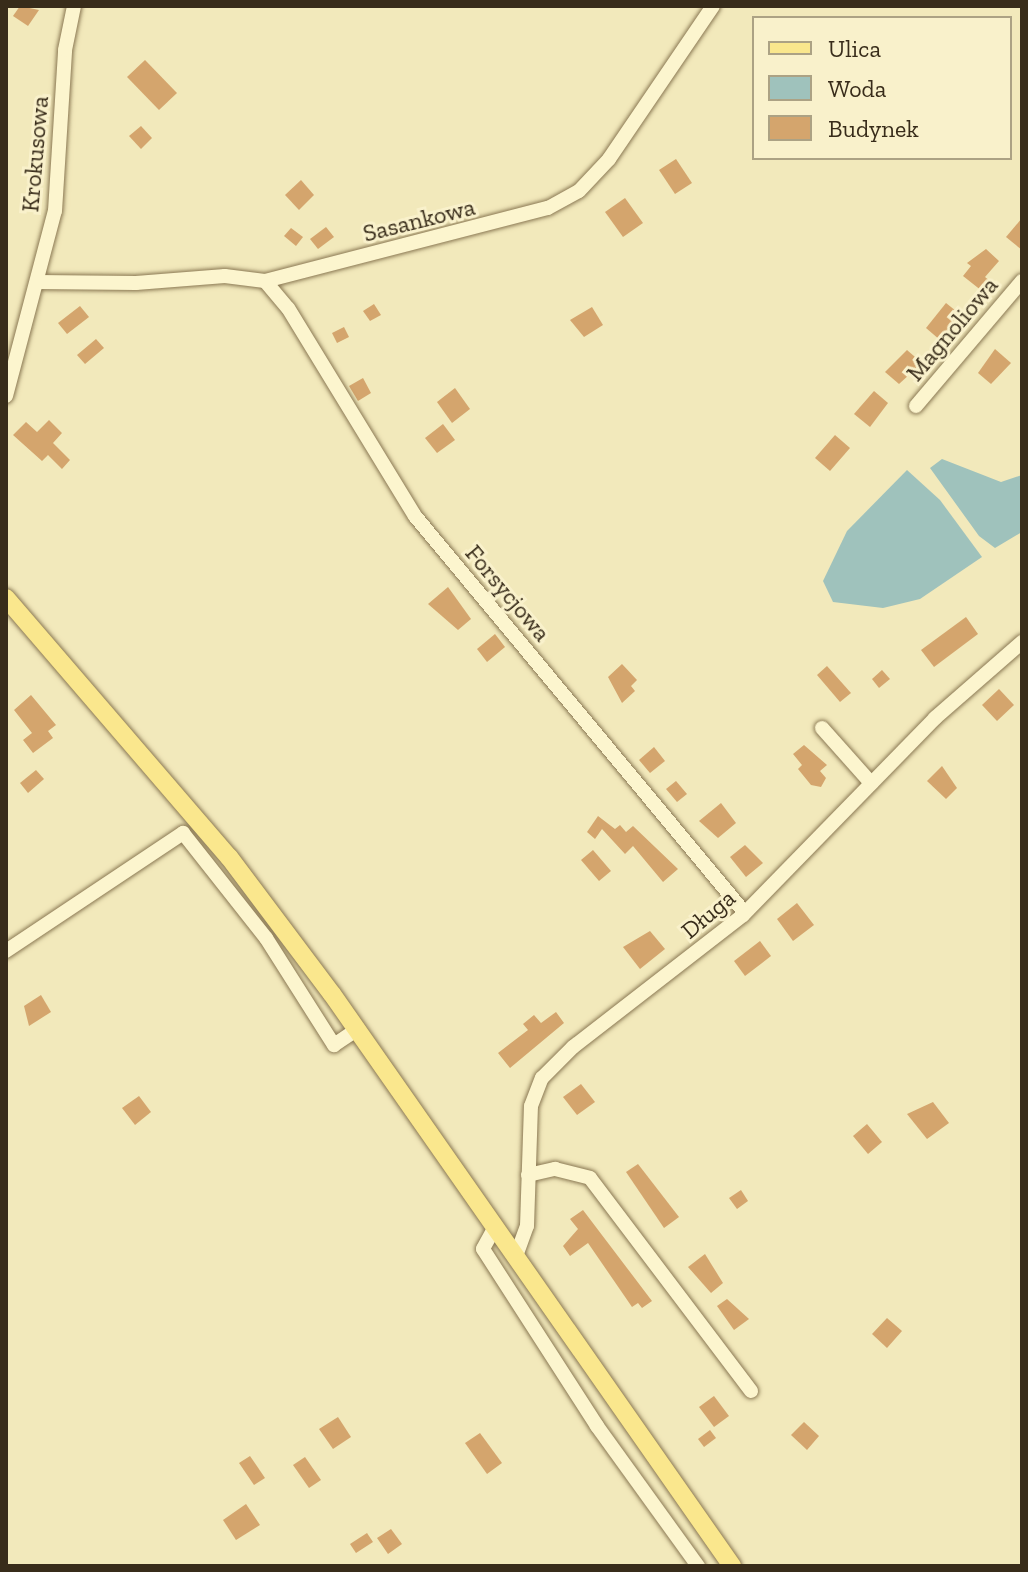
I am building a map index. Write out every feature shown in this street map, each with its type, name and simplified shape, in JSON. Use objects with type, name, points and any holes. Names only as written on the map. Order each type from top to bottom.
[{"type":"main road","points":[[6,598],[229,857],[356,1030],[732,1566]]},
{"type":"street","name":"Krokusowa","points":[[6,396],[55,211],[65,50],[74,6]]},
{"type":"street","name":"Sasankowa","points":[[37,282],[225,276],[265,281],[502,222],[564,200],[592,179],[635,126],[713,6]]},
{"type":"street","name":"Forsycjowa","points":[[265,281],[288,308],[415,516],[745,913]]},
{"type":"street","name":"Magnoliowa","points":[[916,406],[1022,281]]},
{"type":"street","name":"Długa","points":[[516,1256],[525,1241],[531,1106],[542,1078],[580,1041],[745,913],[935,718],[1022,642]]},
{"type":"street","points":[[822,728],[871,783]]},
{"type":"street","points":[[6,951],[183,833],[266,938],[334,1045],[356,1030]]},
{"type":"street","points":[[528,1175],[555,1169],[590,1178],[751,1391]]},
{"type":"street","points":[[495,1227],[483,1249],[597,1426],[698,1566]]},
{"type":"water","points":[[942,459],[1001,482],[1022,475],[1022,532],[995,548],[979,536],[930,468]]},
{"type":"water","points":[[907,470],[940,500],[982,557],[920,599],[883,608],[833,602],[823,581],[847,531]]},
{"type":"building","points":[[20,6],[39,10],[28,26],[13,16]]},
{"type":"building","points":[[145,60],[177,93],[159,110],[127,77]]},
{"type":"building","points":[[141,126],[152,138],[141,149],[129,136]]},
{"type":"building","points":[[676,159],[692,183],[675,194],[659,170]]},
{"type":"building","points":[[301,180],[314,195],[299,210],[285,195]]},
{"type":"building","points":[[625,198],[643,223],[623,237],[605,212]]},
{"type":"building","points":[[1022,218],[1022,250],[1006,237]]},
{"type":"building","points":[[326,227],[334,237],[318,249],[310,239]]},
{"type":"building","points":[[291,228],[303,237],[296,246],[284,236]]},
{"type":"building","points":[[986,249],[999,261],[985,277],[990,281],[982,291],[963,276],[971,266],[967,263]]},
{"type":"building","points":[[946,303],[961,315],[940,340],[926,328]]},
{"type":"building","points":[[374,304],[381,315],[370,321],[363,311]]},
{"type":"building","points":[[80,306],[89,317],[67,334],[58,323]]},
{"type":"building","points":[[592,307],[603,325],[584,337],[570,320]]},
{"type":"building","points":[[344,327],[349,337],[337,343],[332,333]]},
{"type":"building","points":[[96,339],[104,348],[85,364],[77,355]]},
{"type":"building","points":[[995,349],[1011,363],[991,384],[978,373]]},
{"type":"building","points":[[907,350],[922,363],[899,384],[885,372]]},
{"type":"building","points":[[363,378],[371,393],[358,401],[349,386]]},
{"type":"building","points":[[455,388],[470,409],[452,423],[437,402]]},
{"type":"building","points":[[874,391],[888,403],[870,427],[854,414]]},
{"type":"building","points":[[49,420],[62,433],[53,443],[70,460],[62,469],[48,455],[42,461],[13,435],[26,422],[37,432]]},
{"type":"building","points":[[443,424],[455,440],[437,453],[425,438]]},
{"type":"building","points":[[835,435],[850,448],[830,471],[815,458]]},
{"type":"building","points":[[448,587],[471,619],[458,630],[428,604]]},
{"type":"building","points":[[966,617],[978,634],[934,667],[921,650]]},
{"type":"building","points":[[495,634],[505,647],[487,662],[477,649]]},
{"type":"building","points":[[622,664],[637,680],[631,686],[635,691],[622,703],[608,677]]},
{"type":"building","points":[[827,666],[851,693],[840,702],[817,675]]},
{"type":"building","points":[[882,670],[890,679],[879,688],[872,679]]},
{"type":"building","points":[[999,689],[1014,705],[997,721],[982,705]]},
{"type":"building","points":[[31,695],[56,725],[48,731],[53,738],[33,753],[23,740],[32,733],[14,710]]},
{"type":"building","points":[[804,745],[827,765],[820,771],[826,778],[821,787],[811,785],[798,769],[802,765],[793,754]]},
{"type":"building","points":[[654,747],[665,761],[650,773],[639,760]]},
{"type":"building","points":[[942,766],[957,788],[946,799],[927,781]]},
{"type":"building","points":[[36,770],[44,779],[28,793],[20,783]]},
{"type":"building","points":[[676,781],[687,794],[677,802],[666,789]]},
{"type":"building","points":[[721,803],[736,823],[718,838],[699,821]]},
{"type":"building","points":[[598,816],[615,829],[620,825],[626,832],[633,826],[678,869],[663,882],[633,846],[625,854],[602,829],[595,839],[587,832]]},
{"type":"building","points":[[745,845],[763,863],[746,877],[730,857]]},
{"type":"building","points":[[593,850],[611,871],[599,881],[581,860]]},
{"type":"building","points":[[797,903],[814,925],[793,941],[777,919]]},
{"type":"building","points":[[650,931],[665,949],[640,969],[623,947]]},
{"type":"building","points":[[760,941],[771,956],[745,976],[734,961]]},
{"type":"building","points":[[41,995],[51,1012],[29,1026],[24,1006]]},
{"type":"building","points":[[556,1012],[564,1023],[510,1068],[498,1053],[528,1030],[523,1024],[534,1015],[541,1023]]},
{"type":"building","points":[[581,1084],[595,1102],[577,1115],[563,1097]]},
{"type":"building","points":[[139,1096],[151,1112],[135,1125],[122,1108]]},
{"type":"building","points":[[933,1102],[949,1123],[927,1139],[907,1114]]},
{"type":"building","points":[[867,1124],[882,1142],[868,1154],[853,1136]]},
{"type":"building","points":[[638,1164],[679,1217],[664,1228],[626,1172]]},
{"type":"building","points":[[741,1190],[748,1201],[737,1209],[729,1198]]},
{"type":"building","points":[[583,1210],[652,1301],[642,1308],[638,1303],[632,1307],[588,1243],[570,1256],[563,1246],[578,1229],[570,1219]]},
{"type":"building","points":[[705,1254],[723,1283],[711,1293],[688,1267]]},
{"type":"building","points":[[727,1299],[749,1319],[734,1330],[717,1306]]},
{"type":"building","points":[[887,1318],[902,1331],[887,1348],[872,1334]]},
{"type":"building","points":[[714,1396],[729,1416],[714,1427],[699,1407]]},
{"type":"building","points":[[338,1417],[351,1437],[333,1449],[319,1429]]},
{"type":"building","points":[[804,1422],[819,1436],[807,1450],[791,1435]]},
{"type":"building","points":[[710,1430],[716,1438],[704,1447],[698,1439]]},
{"type":"building","points":[[480,1433],[502,1463],[487,1474],[465,1443]]},
{"type":"building","points":[[250,1456],[265,1478],[254,1485],[239,1463]]},
{"type":"building","points":[[305,1457],[321,1480],[309,1488],[293,1465]]},
{"type":"building","points":[[246,1504],[260,1525],[236,1540],[223,1520]]},
{"type":"building","points":[[391,1529],[402,1544],[388,1554],[377,1538]]},
{"type":"building","points":[[367,1533],[373,1542],[356,1553],[350,1544]]}]
